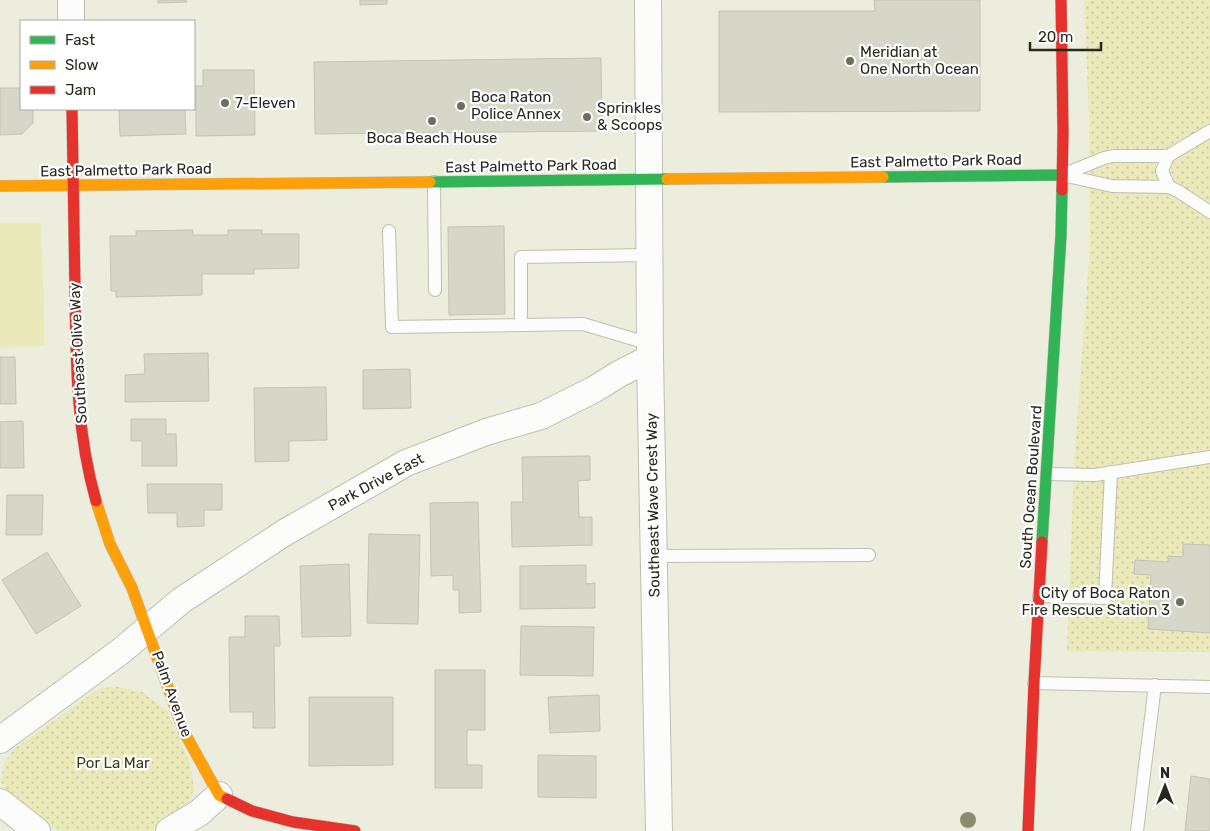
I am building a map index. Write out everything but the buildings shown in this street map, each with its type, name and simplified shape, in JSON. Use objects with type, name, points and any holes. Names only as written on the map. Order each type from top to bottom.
[{"type":"main road","name":"South Ocean Boulevard","points":[[1028,831],[1034,683],[1061,235],[1061,0]]},
{"type":"main road","name":"Southeast Olive Way","points":[[72,110],[76,382],[82,436],[99,511],[110,544],[132,588],[148,629]]},
{"type":"main road","name":"East Palmetto Park Road","points":[[0,186],[1062,175]]},
{"type":"main road","name":"Palm Avenue","points":[[148,629],[184,732],[219,795]]},
{"type":"main road","points":[[219,795],[252,811],[293,822],[355,831]]},
{"type":"street","points":[[71,0],[71,20]]},
{"type":"street","name":"Southeast Wave Crest Way","points":[[648,0],[650,351],[660,831]]},
{"type":"street","name":"Park Drive East","points":[[148,629],[182,600],[284,533],[406,463],[486,432],[542,416],[593,390],[650,351]]},
{"type":"street","name":"Palm Avenue","points":[[0,740],[148,629]]},
{"type":"street","points":[[169,831],[198,813],[219,795]]},
{"type":"street","points":[[0,802],[37,831]]},
{"type":"lane","points":[[1062,175],[1113,156],[1168,156],[1210,131]]},
{"type":"lane","points":[[1168,156],[1162,171],[1169,187]]},
{"type":"lane","points":[[1062,175],[1112,186],[1169,187],[1210,212]]},
{"type":"lane","points":[[434,182],[435,290]]},
{"type":"lane","points":[[389,231],[392,328],[435,323],[583,324],[650,351]]},
{"type":"lane","points":[[521,325],[521,256],[649,255]]},
{"type":"lane","points":[[1047,474],[1095,475],[1210,457]]},
{"type":"lane","points":[[1039,596],[1105,598],[1111,472]]},
{"type":"lane","points":[[654,556],[868,555]]},
{"type":"lane","points":[[1034,683],[1210,687]]},
{"type":"lane","points":[[1137,831],[1155,685]]},
{"type":"green space","points":[[1084,0],[1210,0],[1210,652],[1067,651],[1074,465],[1090,246],[1089,117]]},
{"type":"green space","points":[[0,223],[41,223],[45,346],[0,347]]},
{"type":"green space","name":"Por La Mar","points":[[118,687],[142,692],[167,711],[190,763],[194,789],[187,806],[152,831],[58,831],[42,822],[6,791],[1,781],[4,763],[14,749],[100,688]]},
{"type":"traffic: fast","points":[[883,177],[1062,175]]},
{"type":"traffic: fast","points":[[430,182],[667,179]]},
{"type":"traffic: fast","points":[[1042,542],[1061,235],[1062,190]]},
{"type":"traffic: slow","points":[[667,179],[883,177]]},
{"type":"traffic: slow","points":[[0,186],[430,182]]},
{"type":"traffic: slow","points":[[96,501],[110,544],[132,588],[184,732],[219,795],[227,799]]},
{"type":"traffic: jam","points":[[1061,0],[1062,190]]},
{"type":"traffic: jam","points":[[72,110],[78,396],[84,448],[96,501]]},
{"type":"traffic: jam","points":[[1028,831],[1042,542]]},
{"type":"traffic: jam","points":[[227,799],[252,811],[293,822],[355,831]]},
{"type":"place","name":"Meridian at One North Ocean","points":[[850,61]]},
{"type":"place","name":"7-Eleven","points":[[225,103]]},
{"type":"place","name":"Boca Raton Police Annex","points":[[461,106]]},
{"type":"place","name":"Sprinkles & Scoops","points":[[587,117]]},
{"type":"place","name":"Boca Beach House","points":[[432,121]]},
{"type":"place","name":"City of Boca Raton Fire Rescue Station 3","points":[[1180,602]]}]
